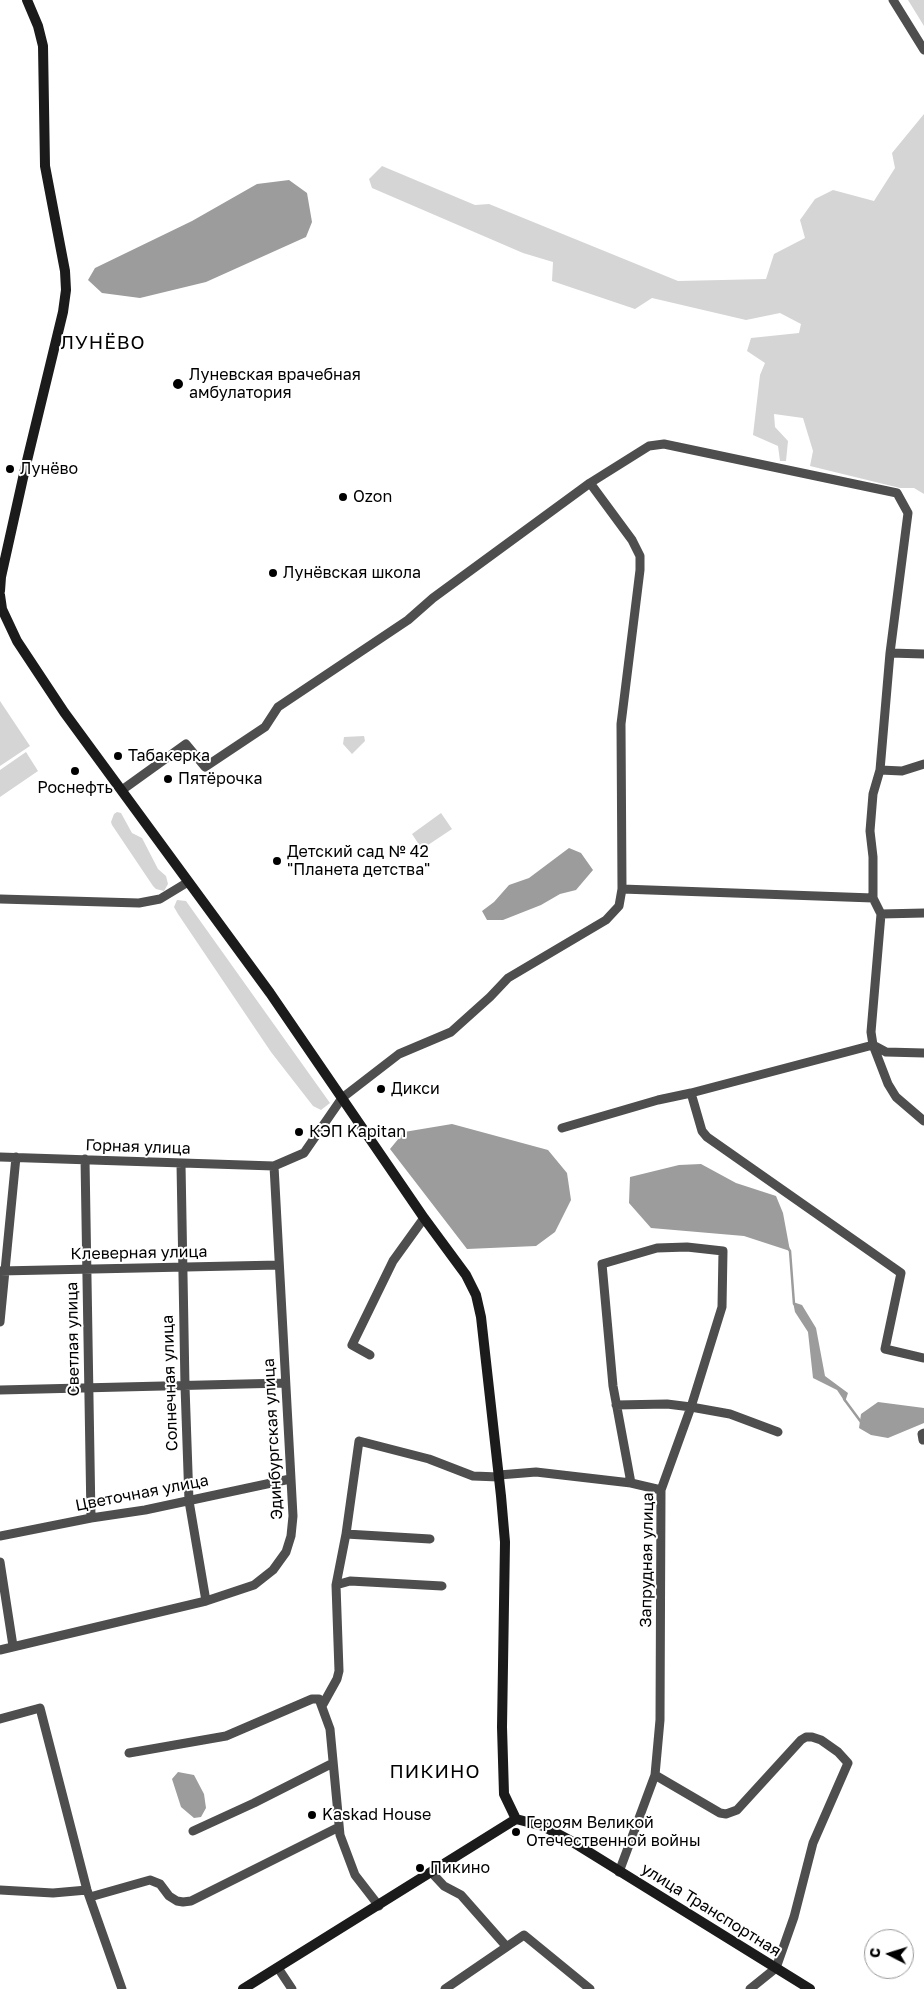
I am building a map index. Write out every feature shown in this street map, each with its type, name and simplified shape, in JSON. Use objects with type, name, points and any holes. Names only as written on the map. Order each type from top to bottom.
[{"type":"street","points":[[27,0],[38,26],[43,46],[45,166],[65,271],[66,290],[63,312],[1,578],[1,609],[21,648],[64,712],[270,993],[424,1218],[466,1275],[476,1295],[481,1317],[499,1476],[505,1542],[502,1727],[504,1794],[516,1820],[243,1989]]},
{"type":"street","points":[[893,0],[924,50]]},
{"type":"street","points":[[122,790],[186,744],[205,767],[265,727],[278,707],[408,620],[433,598],[590,483],[649,446],[664,444],[898,493],[908,513],[890,653],[880,770],[873,794],[870,831],[873,858],[873,898],[881,914],[871,1032],[872,1045],[888,1084],[896,1097],[924,1121]]},
{"type":"street","points":[[274,1166],[304,1153],[316,1139],[342,1098],[399,1054],[451,1032],[490,998],[508,978],[606,920],[619,906],[622,889],[620,724],[640,570],[640,556],[632,540],[590,483]]},
{"type":"street","points":[[890,653],[924,654]]},
{"type":"street","points":[[880,770],[902,771],[924,764]]},
{"type":"street","points":[[0,899],[139,903],[160,899],[188,882]]},
{"type":"street","points":[[622,889],[873,898]]},
{"type":"street","points":[[881,914],[924,913]]},
{"type":"street","points":[[562,1128],[658,1100],[691,1094],[872,1045],[886,1052],[924,1052]]},
{"type":"street","points":[[691,1094],[702,1130],[707,1137],[901,1273],[885,1350],[924,1358]]},
{"type":"street","name":"Горная улица","points":[[0,1157],[274,1166]]},
{"type":"street","points":[[0,1322],[2,1271],[16,1157]]},
{"type":"street","name":"Светлая улица","points":[[85,1159],[92,1518]]},
{"type":"street","name":"Солнечная улица","points":[[182,1164],[182,1267],[189,1501],[206,1601]]},
{"type":"street","name":"Эдинбургская улица","points":[[0,1650],[206,1601],[254,1585],[273,1570],[286,1552],[291,1536],[293,1516],[274,1166]]},
{"type":"street","points":[[370,1355],[352,1345],[393,1261],[424,1218]]},
{"type":"street","name":"Запрудная улица","points":[[616,1405],[602,1264],[657,1248],[687,1247],[723,1251],[722,1307],[691,1407],[661,1490],[660,1720],[655,1775],[619,1872]]},
{"type":"street","name":"Клеверная улица","points":[[2,1271],[279,1265]]},
{"type":"street","points":[[0,1390],[285,1383]]},
{"type":"street","points":[[631,1483],[616,1405],[667,1404],[691,1407],[730,1414],[778,1432]]},
{"type":"street","points":[[322,1706],[339,1671],[336,1585],[346,1534],[359,1441],[429,1459],[473,1476],[499,1476],[536,1472],[631,1483],[661,1490]]},
{"type":"street","name":"Цветочная улица","points":[[0,1536],[189,1501],[290,1479]]},
{"type":"street","points":[[346,1534],[430,1539]]},
{"type":"street","points":[[0,1562],[13,1646]]},
{"type":"street","points":[[336,1585],[350,1581],[442,1586]]},
{"type":"street","points":[[129,1752],[226,1736],[312,1698],[319,1699],[330,1729],[340,1835],[355,1875],[379,1906]]},
{"type":"street","points":[[0,1719],[40,1708],[89,1894],[122,1989]]},
{"type":"street","points":[[655,1775],[720,1813],[726,1814],[737,1810],[800,1740],[806,1737],[821,1740],[838,1752],[848,1763],[813,1843],[794,1917],[776,1968],[750,1989]]},
{"type":"street","points":[[193,1831],[333,1763]]},
{"type":"street","name":"улица Транспортная","points":[[516,1820],[543,1826],[810,1989]]},
{"type":"street","points":[[0,1890],[89,1894],[150,1880],[160,1884],[177,1901],[191,1901],[339,1826]]},
{"type":"street","points":[[431,1872],[444,1886],[461,1895],[506,1946]]},
{"type":"street","points":[[445,1989],[524,1935],[590,1989]]},
{"type":"street","points":[[278,1968],[292,1989]]},
{"type":"shaded area","points":[[908,0],[924,0],[924,26]]},
{"type":"shaded area","points":[[924,114],[924,494],[914,488],[900,488],[810,466],[813,451],[803,418],[774,414],[775,427],[788,441],[786,461],[780,461],[778,446],[753,435],[760,375],[765,363],[747,351],[751,338],[799,333],[801,324],[780,313],[746,320],[652,298],[635,309],[552,281],[553,262],[523,253],[372,188],[369,179],[382,166],[475,205],[489,204],[678,281],[766,279],[774,254],[805,238],[800,220],[815,199],[833,190],[874,201],[895,168],[892,153]]},
{"type":"shaded area","points":[[289,180],[307,193],[312,222],[306,237],[206,282],[140,298],[102,293],[88,280],[95,268],[192,221],[257,184]]},
{"type":"shaded area","points":[[0,701],[30,746],[0,766]]},
{"type":"shaded area","points":[[364,736],[365,741],[352,754],[343,744],[344,737]]},
{"type":"shaded area","points":[[26,752],[38,771],[0,797],[0,770]]},
{"type":"shaded area","points":[[117,812],[121,813],[132,833],[142,838],[158,869],[166,876],[168,884],[164,891],[153,886],[112,825],[111,822],[114,814]]},
{"type":"shaded area","points":[[441,813],[452,829],[422,849],[412,834]]},
{"type":"shaded area","points":[[569,848],[581,853],[593,870],[576,890],[560,894],[541,905],[503,920],[487,920],[482,911],[494,902],[509,885],[529,878]]},
{"type":"shaded area","points":[[177,900],[186,901],[330,1103],[321,1110],[313,1106],[271,1052],[178,914],[174,907]]},
{"type":"shaded area","points":[[452,1124],[548,1150],[567,1173],[571,1200],[555,1232],[536,1246],[467,1249],[390,1149],[404,1132]]},
{"type":"shaded area","points":[[701,1164],[736,1183],[776,1196],[783,1213],[790,1251],[744,1236],[651,1228],[629,1203],[630,1177],[679,1165]]},
{"type":"shaded area","points":[[793,1302],[802,1305],[816,1328],[825,1376],[848,1393],[845,1402],[837,1390],[813,1378],[808,1332],[795,1312]]},
{"type":"shaded area","points":[[878,1402],[924,1408],[924,1423],[888,1438],[871,1435],[859,1428],[861,1414]]},
{"type":"shaded area","points":[[178,1772],[194,1775],[204,1794],[206,1808],[201,1817],[194,1818],[181,1807],[172,1779]]},
{"type":"waterway","points":[[788,1248],[790,1251],[794,1304]]},
{"type":"waterway","points":[[844,1399],[861,1422]]},
{"type":"place","name":"Луневская врачебная амбулатория","points":[[178,384]]},
{"type":"place","name":"Лунёво","points":[[10,469]]},
{"type":"place","name":"Ozon","points":[[343,497]]},
{"type":"place","name":"Лунёвская школа","points":[[273,573]]},
{"type":"place","name":"Табакерка","points":[[118,756]]},
{"type":"place","name":"Роснефть","points":[[75,771]]},
{"type":"place","name":"Пятёрочка","points":[[168,779]]},
{"type":"place","name":"Детский сад № 42 \"Планета детства\"","points":[[277,861]]},
{"type":"place","name":"Дикси","points":[[381,1089]]},
{"type":"place","name":"КЭП Kapitan","points":[[299,1132]]},
{"type":"place","name":"Kaskad House","points":[[312,1815]]},
{"type":"place","name":"Героям Великой Отечественной войны","points":[[516,1832]]},
{"type":"place","name":"Пикино","points":[[420,1868]]},
{"type":"district","name":"ЛУНЁВО","points":[[103,343]]},
{"type":"district","name":"ПИКИНО","points":[[435,1772]]}]
